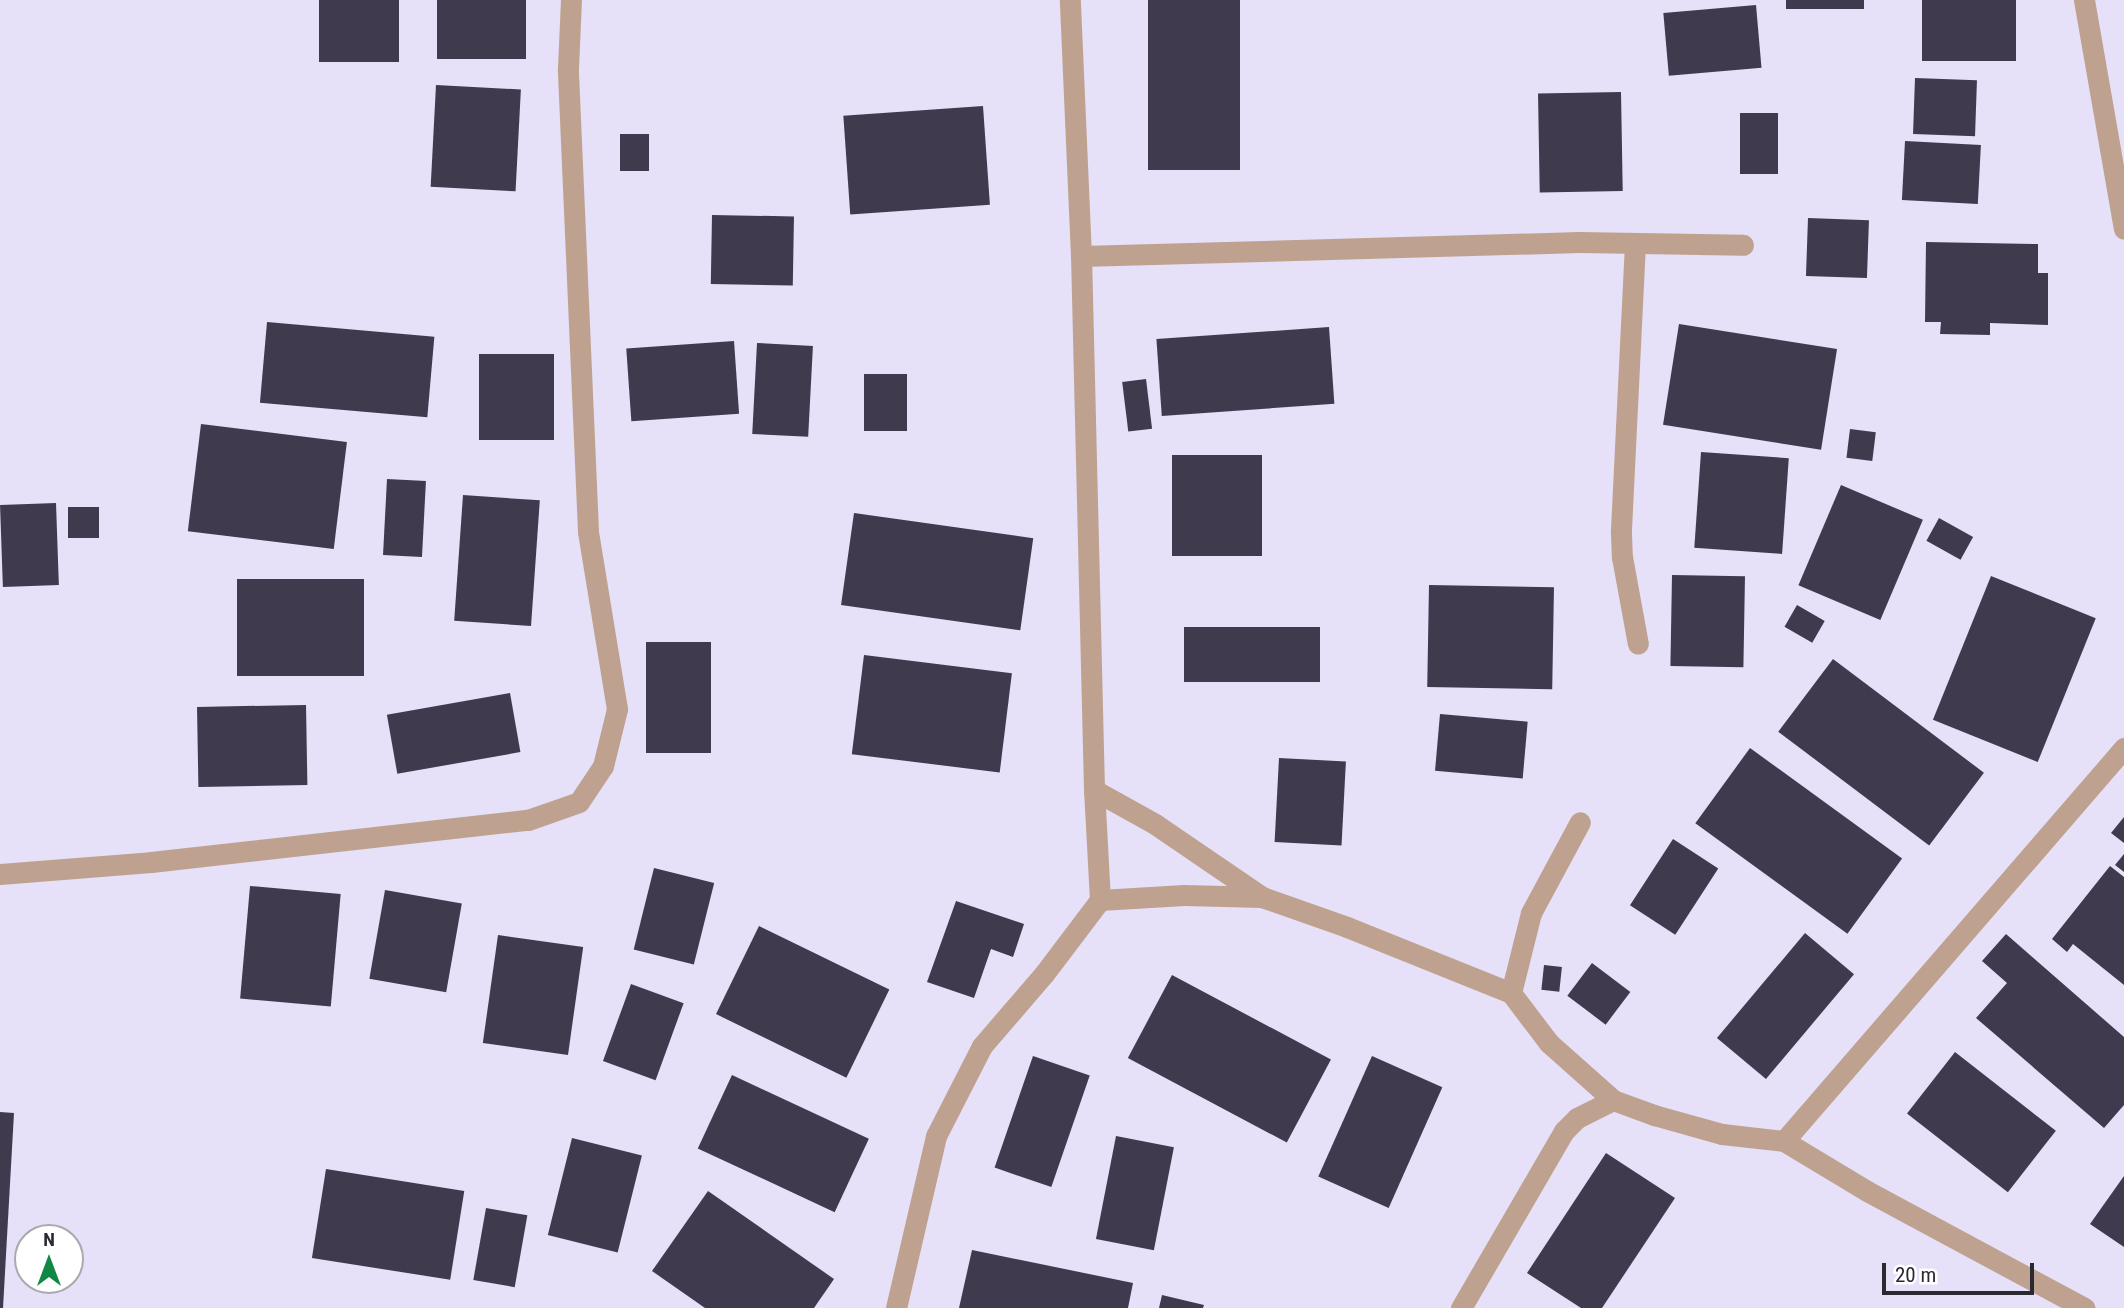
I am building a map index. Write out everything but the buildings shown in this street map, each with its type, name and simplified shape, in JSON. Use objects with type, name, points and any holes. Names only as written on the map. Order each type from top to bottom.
[{"type":"street","points":[[0,874],[151,862],[528,820],[579,802],[603,766],[617,709],[588,531],[568,68],[571,0]]},
{"type":"street","points":[[896,1308],[936,1136],[982,1046],[1044,974],[1100,900],[1094,790],[1081,256],[1070,0]]},
{"type":"street","points":[[2084,0],[2124,229]]},
{"type":"street","points":[[1081,256],[1579,242],[1743,245]]},
{"type":"street","points":[[1635,243],[1621,533],[1622,557],[1638,644]]},
{"type":"street","points":[[1784,1141],[2124,748]]},
{"type":"street","points":[[1094,790],[1155,824],[1262,897],[1347,926],[1511,993],[1549,1043],[1613,1100],[1654,1115],[1722,1134],[1784,1141],[1867,1191],[2084,1308]]},
{"type":"street","points":[[1511,993],[1531,913],[1580,822]]},
{"type":"street","points":[[1100,900],[1184,895],[1262,897]]},
{"type":"street","points":[[1461,1308],[1564,1131],[1577,1118],[1613,1100]]}]
